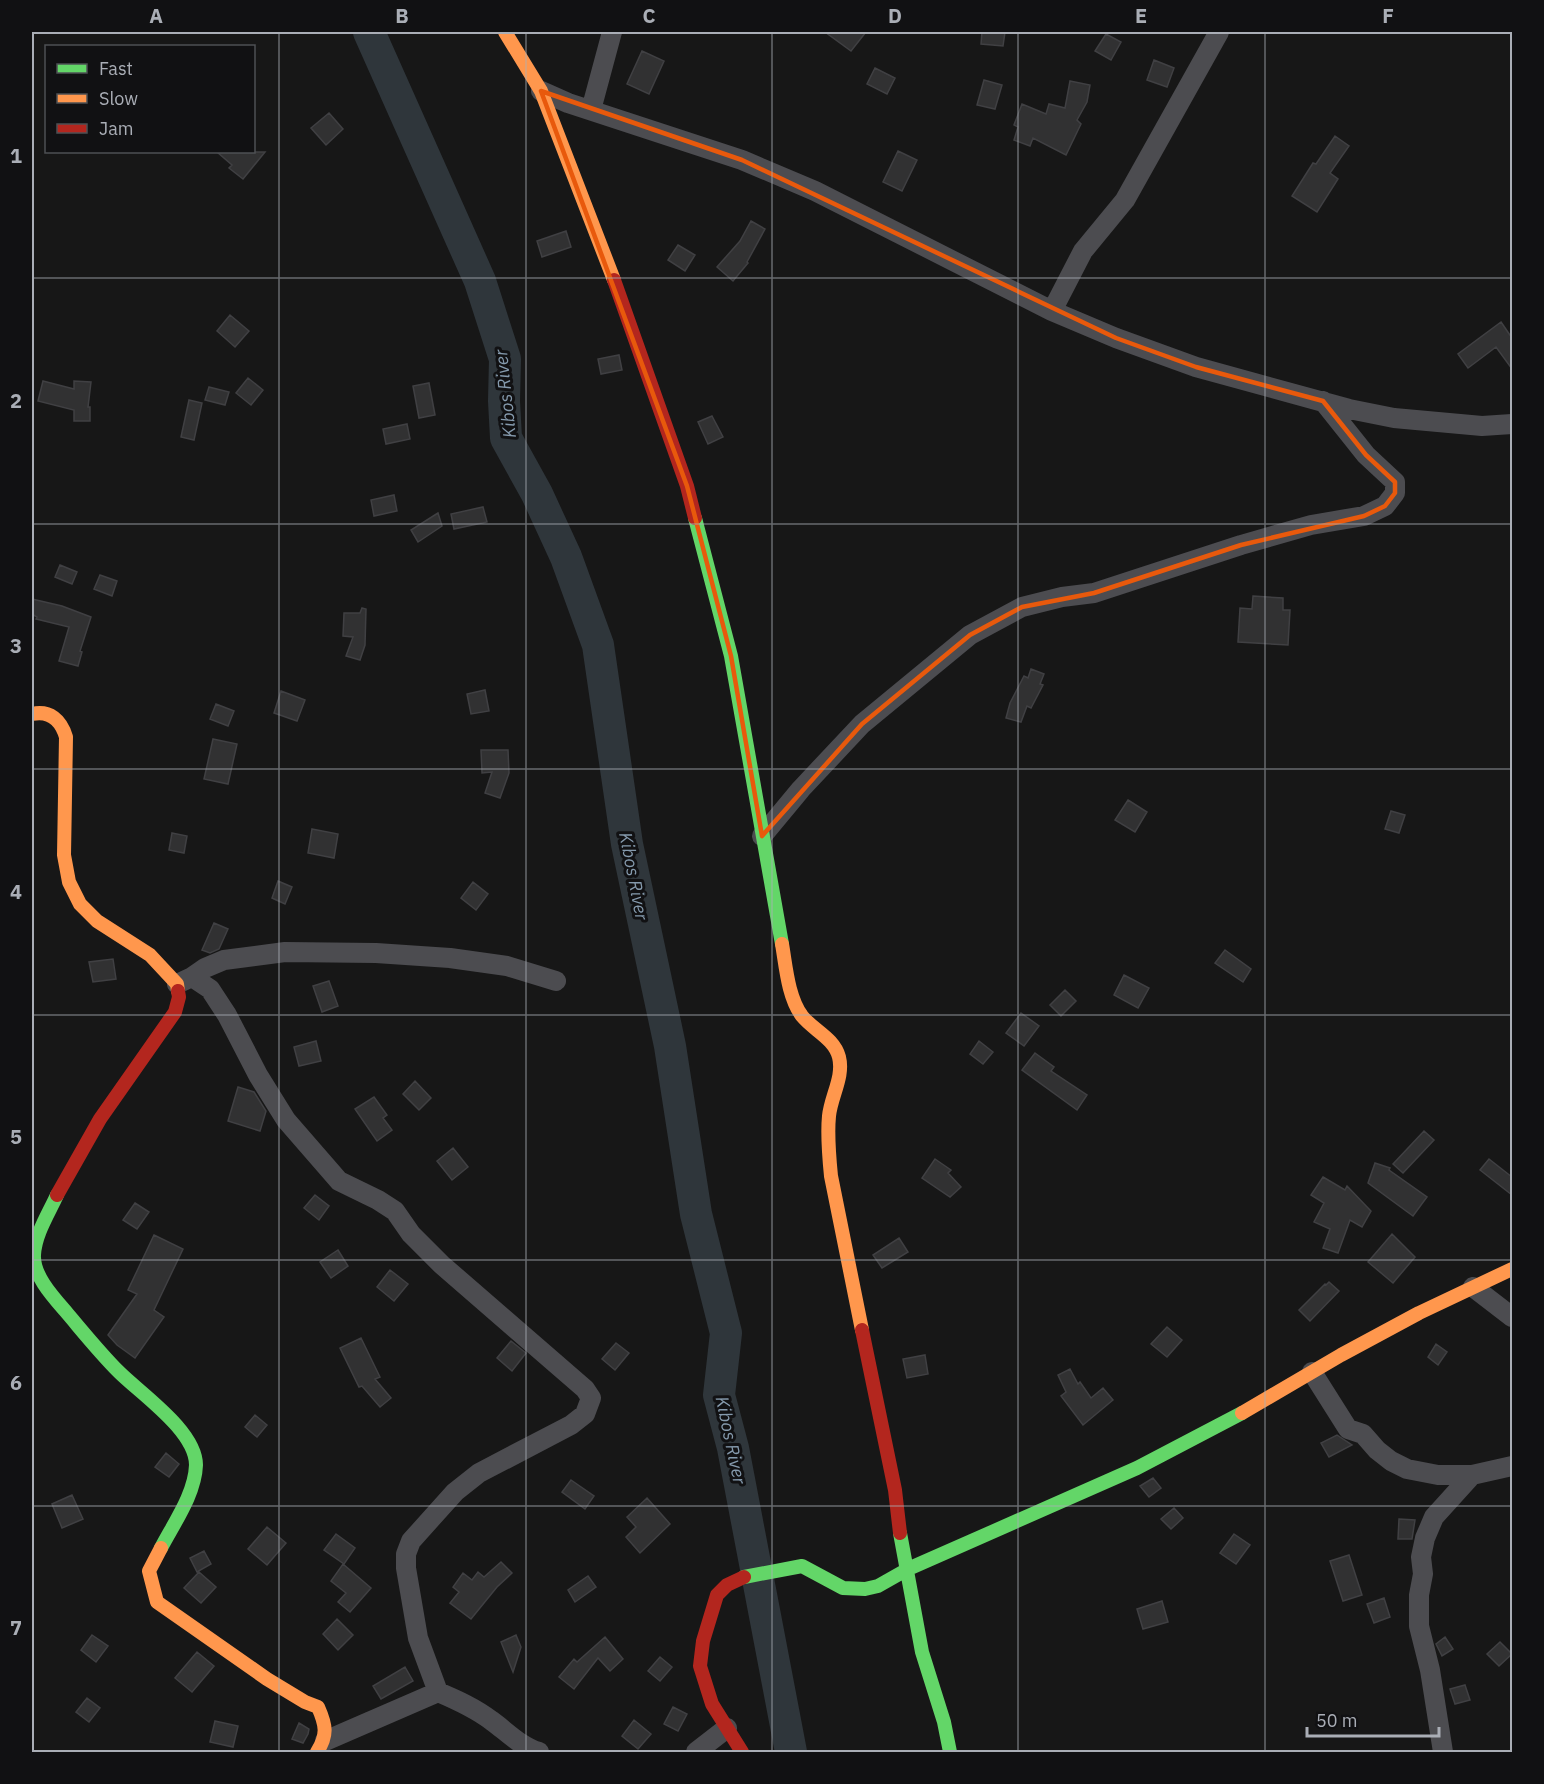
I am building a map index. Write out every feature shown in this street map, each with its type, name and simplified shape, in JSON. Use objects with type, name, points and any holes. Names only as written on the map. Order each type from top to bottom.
[{"type":"street","points":[[505,32],[541,91],[617,287],[687,486],[731,656],[786,969],[797,1009],[810,1026],[828,1039],[839,1055],[840,1074],[826,1134],[831,1176],[893,1479],[900,1537],[908,1569],[922,1652],[944,1722],[950,1752]]},
{"type":"street","points":[[591,110],[612,32]]},
{"type":"street","points":[[1052,311],[1083,251],[1125,200],[1219,32]]},
{"type":"street","points":[[541,91],[568,103],[742,160],[794,182],[1052,311],[1196,368],[1349,409],[1394,418],[1482,426],[1512,424]]},
{"type":"street","points":[[762,836],[801,789],[862,724],[970,635],[1022,607],[1062,597],[1094,593],[1241,545],[1311,525],[1364,516],[1385,506],[1395,494],[1395,482],[1366,455],[1323,401]]},
{"type":"street","points":[[32,714],[38,712],[50,714],[63,725],[65,731],[64,855],[69,882],[80,904],[97,921],[150,955],[184,981],[210,989],[286,1120],[339,1181],[378,1200],[395,1212],[424,1248],[585,1389],[591,1398],[585,1414],[571,1425],[479,1473],[455,1492],[411,1541],[406,1554],[406,1568],[418,1638],[438,1692],[462,1702],[539,1752]]},
{"type":"street","points":[[321,1747],[327,1733],[318,1707],[305,1702],[244,1664],[157,1602],[149,1571],[192,1488],[196,1463],[190,1444],[174,1423],[118,1371],[51,1295],[38,1271],[34,1257],[38,1237],[58,1194],[100,1119],[175,1012],[184,981],[205,968],[224,960],[285,952],[365,953],[450,958],[507,966],[556,981]]},
{"type":"street","points":[[742,1752],[712,1704],[700,1666],[703,1641],[717,1595],[728,1585],[744,1577],[802,1566],[823,1579],[858,1592],[876,1588],[908,1569],[1137,1468],[1232,1419],[1419,1312],[1512,1269]]},
{"type":"street","points":[[1473,1287],[1512,1317]]},
{"type":"street","points":[[1312,1372],[1348,1429],[1363,1434],[1377,1450],[1391,1461],[1407,1469],[1438,1475],[1472,1475],[1512,1466]]},
{"type":"street","points":[[1443,1752],[1430,1670],[1419,1626],[1419,1595],[1423,1574],[1421,1557],[1425,1538],[1434,1517],[1472,1475]]},
{"type":"street","points":[[321,1747],[438,1692]]},
{"type":"street","points":[[696,1752],[727,1728]]},
{"type":"highlighted area","points":[[541,91],[742,160],[1116,338],[1196,367],[1323,401],[1366,455],[1395,482],[1395,493],[1385,506],[1364,516],[1241,545],[1094,593],[1022,607],[970,635],[862,724],[762,836],[731,656],[687,486]]},
{"type":"building","points":[[825,32],[866,32],[851,51]]},
{"type":"building","points":[[982,32],[1005,32],[1003,46],[981,44]]},
{"type":"building","points":[[1106,34],[1121,42],[1111,60],[1095,51]]},
{"type":"building","points":[[642,51],[664,61],[649,94],[627,84]]},
{"type":"building","points":[[1154,60],[1174,68],[1167,87],[1147,80]]},
{"type":"building","points":[[875,68],[895,78],[887,94],[867,84]]},
{"type":"building","points":[[984,80],[1002,85],[995,109],[977,105]]},
{"type":"building","points":[[1070,81],[1090,85],[1087,102],[1077,120],[1081,124],[1066,155],[1033,138],[1030,146],[1014,140],[1018,127],[1014,125],[1022,104],[1046,114],[1049,104],[1065,108]]},
{"type":"building","points":[[329,113],[343,129],[326,145],[311,128]]},
{"type":"building","points":[[1335,136],[1349,146],[1330,173],[1338,179],[1317,212],[1292,196],[1313,163],[1316,164]]},
{"type":"building","points":[[898,151],[917,160],[902,191],[883,182]]},
{"type":"building","points":[[265,152],[243,179],[229,168],[232,165],[218,153]]},
{"type":"building","points":[[751,221],[765,229],[748,263],[733,281],[717,267],[740,241]]},
{"type":"building","points":[[566,231],[571,247],[542,257],[537,241]]},
{"type":"building","points":[[678,245],[695,255],[685,271],[668,260]]},
{"type":"building","points":[[230,315],[249,331],[235,347],[217,331]]},
{"type":"building","points":[[1501,322],[1512,338],[1512,369],[1496,347],[1468,368],[1458,354]]},
{"type":"building","points":[[619,355],[622,370],[601,374],[598,359]]},
{"type":"building","points":[[248,378],[263,390],[251,405],[236,393]]},
{"type":"building","points":[[43,381],[74,389],[74,381],[91,382],[88,407],[90,407],[90,421],[74,421],[74,410],[38,401]]},
{"type":"building","points":[[429,383],[435,415],[419,418],[413,386]]},
{"type":"building","points":[[209,387],[229,392],[225,405],[205,400]]},
{"type":"building","points":[[189,400],[202,403],[194,440],[181,437]]},
{"type":"building","points":[[712,416],[723,437],[708,444],[698,422]]},
{"type":"building","points":[[407,424],[410,439],[386,444],[383,429]]},
{"type":"building","points":[[394,495],[397,511],[374,516],[371,500]]},
{"type":"building","points":[[483,507],[487,522],[454,529],[451,514]]},
{"type":"building","points":[[438,513],[442,526],[418,542],[411,530]]},
{"type":"building","points":[[60,565],[77,572],[72,584],[55,577]]},
{"type":"building","points":[[100,575],[117,581],[112,596],[94,589]]},
{"type":"building","points":[[1253,596],[1283,598],[1283,610],[1290,610],[1288,645],[1238,642],[1240,608],[1252,609]]},
{"type":"building","points":[[32,599],[62,606],[91,617],[80,651],[82,652],[78,666],[59,661],[69,627],[36,619],[37,617],[32,614]]},
{"type":"building","points":[[362,608],[366,609],[365,645],[360,660],[346,656],[353,637],[343,636],[344,613],[360,613]]},
{"type":"building","points":[[1031,669],[1044,674],[1040,684],[1043,685],[1031,708],[1027,706],[1021,722],[1006,718],[1010,703],[1024,676],[1028,678]]},
{"type":"building","points":[[485,690],[489,711],[471,714],[467,694]]},
{"type":"building","points":[[281,691],[305,700],[297,721],[274,713]]},
{"type":"building","points":[[216,704],[234,711],[228,726],[210,719]]},
{"type":"building","points":[[213,739],[237,744],[228,784],[204,779]]},
{"type":"building","points":[[481,750],[508,750],[509,773],[500,798],[485,793],[492,772],[482,773]]},
{"type":"building","points":[[1128,800],[1147,812],[1135,832],[1115,820]]},
{"type":"building","points":[[1391,811],[1405,815],[1399,833],[1385,829]]},
{"type":"building","points":[[312,829],[338,834],[334,858],[308,853]]},
{"type":"building","points":[[172,833],[187,836],[184,853],[169,850]]},
{"type":"building","points":[[278,881],[292,887],[285,904],[272,898]]},
{"type":"building","points":[[473,882],[488,894],[476,910],[461,898]]},
{"type":"building","points":[[214,923],[228,929],[219,949],[210,953],[202,950]]},
{"type":"building","points":[[1225,950],[1251,969],[1243,982],[1215,963]]},
{"type":"building","points":[[113,959],[116,979],[93,982],[89,962]]},
{"type":"building","points":[[1124,975],[1149,988],[1138,1008],[1114,995]]},
{"type":"building","points":[[329,981],[338,1006],[322,1012],[313,986]]},
{"type":"building","points":[[1065,990],[1076,1001],[1061,1016],[1050,1005]]},
{"type":"building","points":[[1021,1013],[1039,1026],[1024,1046],[1006,1033]]},
{"type":"building","points":[[316,1041],[321,1061],[299,1066],[294,1047]]},
{"type":"building","points":[[979,1041],[993,1052],[983,1064],[970,1054]]},
{"type":"building","points":[[1035,1053],[1054,1067],[1051,1071],[1087,1095],[1077,1110],[1022,1070]]},
{"type":"building","points":[[415,1081],[431,1098],[419,1110],[403,1094]]},
{"type":"building","points":[[238,1087],[254,1092],[266,1111],[260,1131],[228,1121]]},
{"type":"building","points":[[374,1097],[387,1115],[383,1118],[392,1130],[377,1141],[355,1109]]},
{"type":"building","points":[[1424,1131],[1434,1140],[1403,1173],[1393,1164]]},
{"type":"building","points":[[453,1148],[468,1167],[452,1180],[437,1161]]},
{"type":"building","points":[[935,1159],[951,1170],[948,1173],[961,1187],[950,1197],[922,1178]]},
{"type":"building","points":[[1489,1159],[1512,1177],[1512,1195],[1480,1170]]},
{"type":"building","points":[[1375,1163],[1390,1168],[1389,1170],[1427,1197],[1413,1216],[1368,1183]]},
{"type":"building","points":[[1323,1177],[1345,1190],[1347,1186],[1371,1211],[1362,1227],[1350,1220],[1338,1253],[1323,1248],[1330,1229],[1314,1222],[1324,1203],[1311,1195]]},
{"type":"building","points":[[315,1195],[329,1206],[319,1220],[304,1208]]},
{"type":"building","points":[[135,1203],[149,1212],[137,1229],[123,1220]]},
{"type":"building","points":[[1392,1234],[1415,1257],[1393,1283],[1368,1262]]},
{"type":"building","points":[[154,1235],[183,1249],[154,1310],[164,1317],[135,1358],[108,1335],[137,1294],[128,1290]]},
{"type":"building","points":[[899,1238],[908,1252],[882,1268],[873,1255]]},
{"type":"building","points":[[338,1250],[348,1266],[331,1278],[320,1262]]},
{"type":"building","points":[[390,1270],[408,1284],[394,1301],[377,1287]]},
{"type":"building","points":[[1329,1282],[1339,1291],[1310,1321],[1299,1310]]},
{"type":"building","points":[[1167,1327],[1182,1340],[1167,1357],[1151,1344]]},
{"type":"building","points":[[361,1338],[380,1377],[375,1379],[391,1398],[380,1407],[362,1386],[359,1387],[340,1348]]},
{"type":"building","points":[[511,1341],[526,1353],[512,1371],[497,1358]]},
{"type":"building","points":[[616,1343],[629,1353],[615,1370],[602,1359]]},
{"type":"building","points":[[1436,1344],[1447,1352],[1438,1365],[1428,1357]]},
{"type":"building","points":[[925,1355],[928,1374],[907,1378],[903,1359]]},
{"type":"building","points":[[1070,1369],[1078,1384],[1080,1382],[1091,1398],[1103,1388],[1113,1400],[1083,1425],[1061,1396],[1066,1392],[1058,1375]]},
{"type":"building","points":[[255,1415],[267,1425],[257,1437],[245,1427]]},
{"type":"building","points":[[1337,1435],[1352,1445],[1329,1457],[1321,1443]]},
{"type":"building","points":[[166,1453],[179,1464],[169,1477],[155,1467]]},
{"type":"building","points":[[1153,1478],[1161,1488],[1149,1497],[1140,1486]]},
{"type":"building","points":[[571,1480],[594,1496],[585,1509],[562,1492]]},
{"type":"building","points":[[72,1495],[83,1519],[62,1528],[52,1504]]},
{"type":"building","points":[[647,1498],[670,1524],[640,1553],[626,1537],[636,1527],[627,1517]]},
{"type":"building","points":[[1174,1508],[1183,1518],[1171,1529],[1161,1519]]},
{"type":"building","points":[[1399,1519],[1415,1520],[1412,1539],[1398,1539]]},
{"type":"building","points":[[267,1527],[286,1543],[267,1565],[248,1549]]},
{"type":"building","points":[[336,1534],[355,1548],[344,1564],[324,1550]]},
{"type":"building","points":[[1234,1534],[1250,1545],[1236,1564],[1220,1553]]},
{"type":"building","points":[[204,1551],[211,1564],[197,1572],[190,1558]]},
{"type":"building","points":[[1349,1555],[1362,1595],[1343,1601],[1330,1561]]},
{"type":"building","points":[[501,1562],[512,1573],[497,1587],[471,1619],[450,1603],[459,1592],[453,1587],[463,1573],[472,1580],[478,1572],[484,1577]]},
{"type":"building","points":[[343,1564],[371,1588],[350,1612],[338,1602],[346,1593],[331,1581]]},
{"type":"building","points":[[199,1572],[216,1587],[201,1603],[184,1588]]},
{"type":"building","points":[[588,1576],[596,1587],[575,1602],[568,1590]]},
{"type":"building","points":[[1384,1598],[1390,1617],[1374,1623],[1367,1604]]},
{"type":"building","points":[[1162,1601],[1168,1622],[1143,1629],[1137,1609]]},
{"type":"building","points":[[337,1619],[353,1635],[338,1650],[323,1634]]},
{"type":"building","points":[[92,1635],[108,1646],[96,1662],[81,1650]]},
{"type":"building","points":[[516,1635],[521,1647],[513,1672],[501,1642]]},
{"type":"building","points":[[605,1637],[623,1659],[610,1671],[598,1658],[574,1689],[559,1677],[574,1659],[577,1662]]},
{"type":"building","points":[[1445,1637],[1453,1649],[1442,1656],[1436,1644]]},
{"type":"building","points":[[1500,1642],[1512,1654],[1499,1666],[1487,1654]]},
{"type":"building","points":[[197,1652],[214,1666],[192,1692],[175,1678]]},
{"type":"building","points":[[660,1657],[672,1667],[660,1681],[648,1671]]},
{"type":"building","points":[[405,1667],[413,1681],[381,1699],[373,1686]]},
{"type":"building","points":[[1465,1685],[1470,1700],[1455,1704],[1450,1689]]},
{"type":"building","points":[[87,1698],[100,1708],[89,1722],[76,1712]]},
{"type":"building","points":[[673,1707],[687,1714],[678,1731],[664,1724]]},
{"type":"building","points":[[634,1720],[651,1734],[638,1749],[622,1736]]},
{"type":"building","points":[[215,1721],[238,1726],[233,1747],[210,1742]]},
{"type":"building","points":[[299,1723],[309,1729],[303,1743],[292,1739]]},
{"type":"waterway","name":"Kibos River","points":[[369,32],[480,281],[505,359],[506,438],[537,494],[566,557],[598,645],[627,844],[670,1046],[696,1214],[726,1333],[719,1395],[733,1448],[791,1752]]},
{"type":"traffic: fast","points":[[695,518],[731,656],[782,944]]},
{"type":"traffic: fast","points":[[57,1195],[35,1247],[35,1263],[41,1279],[56,1301],[105,1358],[177,1426],[194,1452],[196,1465],[192,1487],[161,1548]]},
{"type":"traffic: fast","points":[[744,1577],[802,1566],[843,1588],[865,1589],[878,1586],[908,1569],[1137,1468],[1242,1413]]},
{"type":"traffic: fast","points":[[900,1533],[922,1652],[944,1722],[950,1752]]},
{"type":"traffic: slow","points":[[505,32],[541,91],[614,280]]},
{"type":"traffic: slow","points":[[32,714],[44,714],[54,718],[66,737],[64,855],[69,882],[80,904],[97,921],[150,955],[177,984],[178,991]]},
{"type":"traffic: slow","points":[[782,944],[788,982],[797,1008],[802,1016],[833,1045],[839,1057],[839,1079],[829,1116],[831,1176],[862,1330]]},
{"type":"traffic: slow","points":[[1242,1413],[1341,1355],[1419,1313],[1512,1269]]},
{"type":"traffic: slow","points":[[161,1548],[149,1571],[157,1602],[267,1679],[305,1702],[318,1707],[325,1730],[317,1752]]},
{"type":"traffic: jam","points":[[614,280],[687,486],[695,518]]},
{"type":"traffic: jam","points":[[57,1195],[100,1119],[175,1012],[179,997],[178,991]]},
{"type":"traffic: jam","points":[[862,1330],[895,1490],[900,1533]]},
{"type":"traffic: jam","points":[[742,1752],[712,1704],[700,1666],[703,1641],[717,1595],[727,1585],[744,1577]]}]
